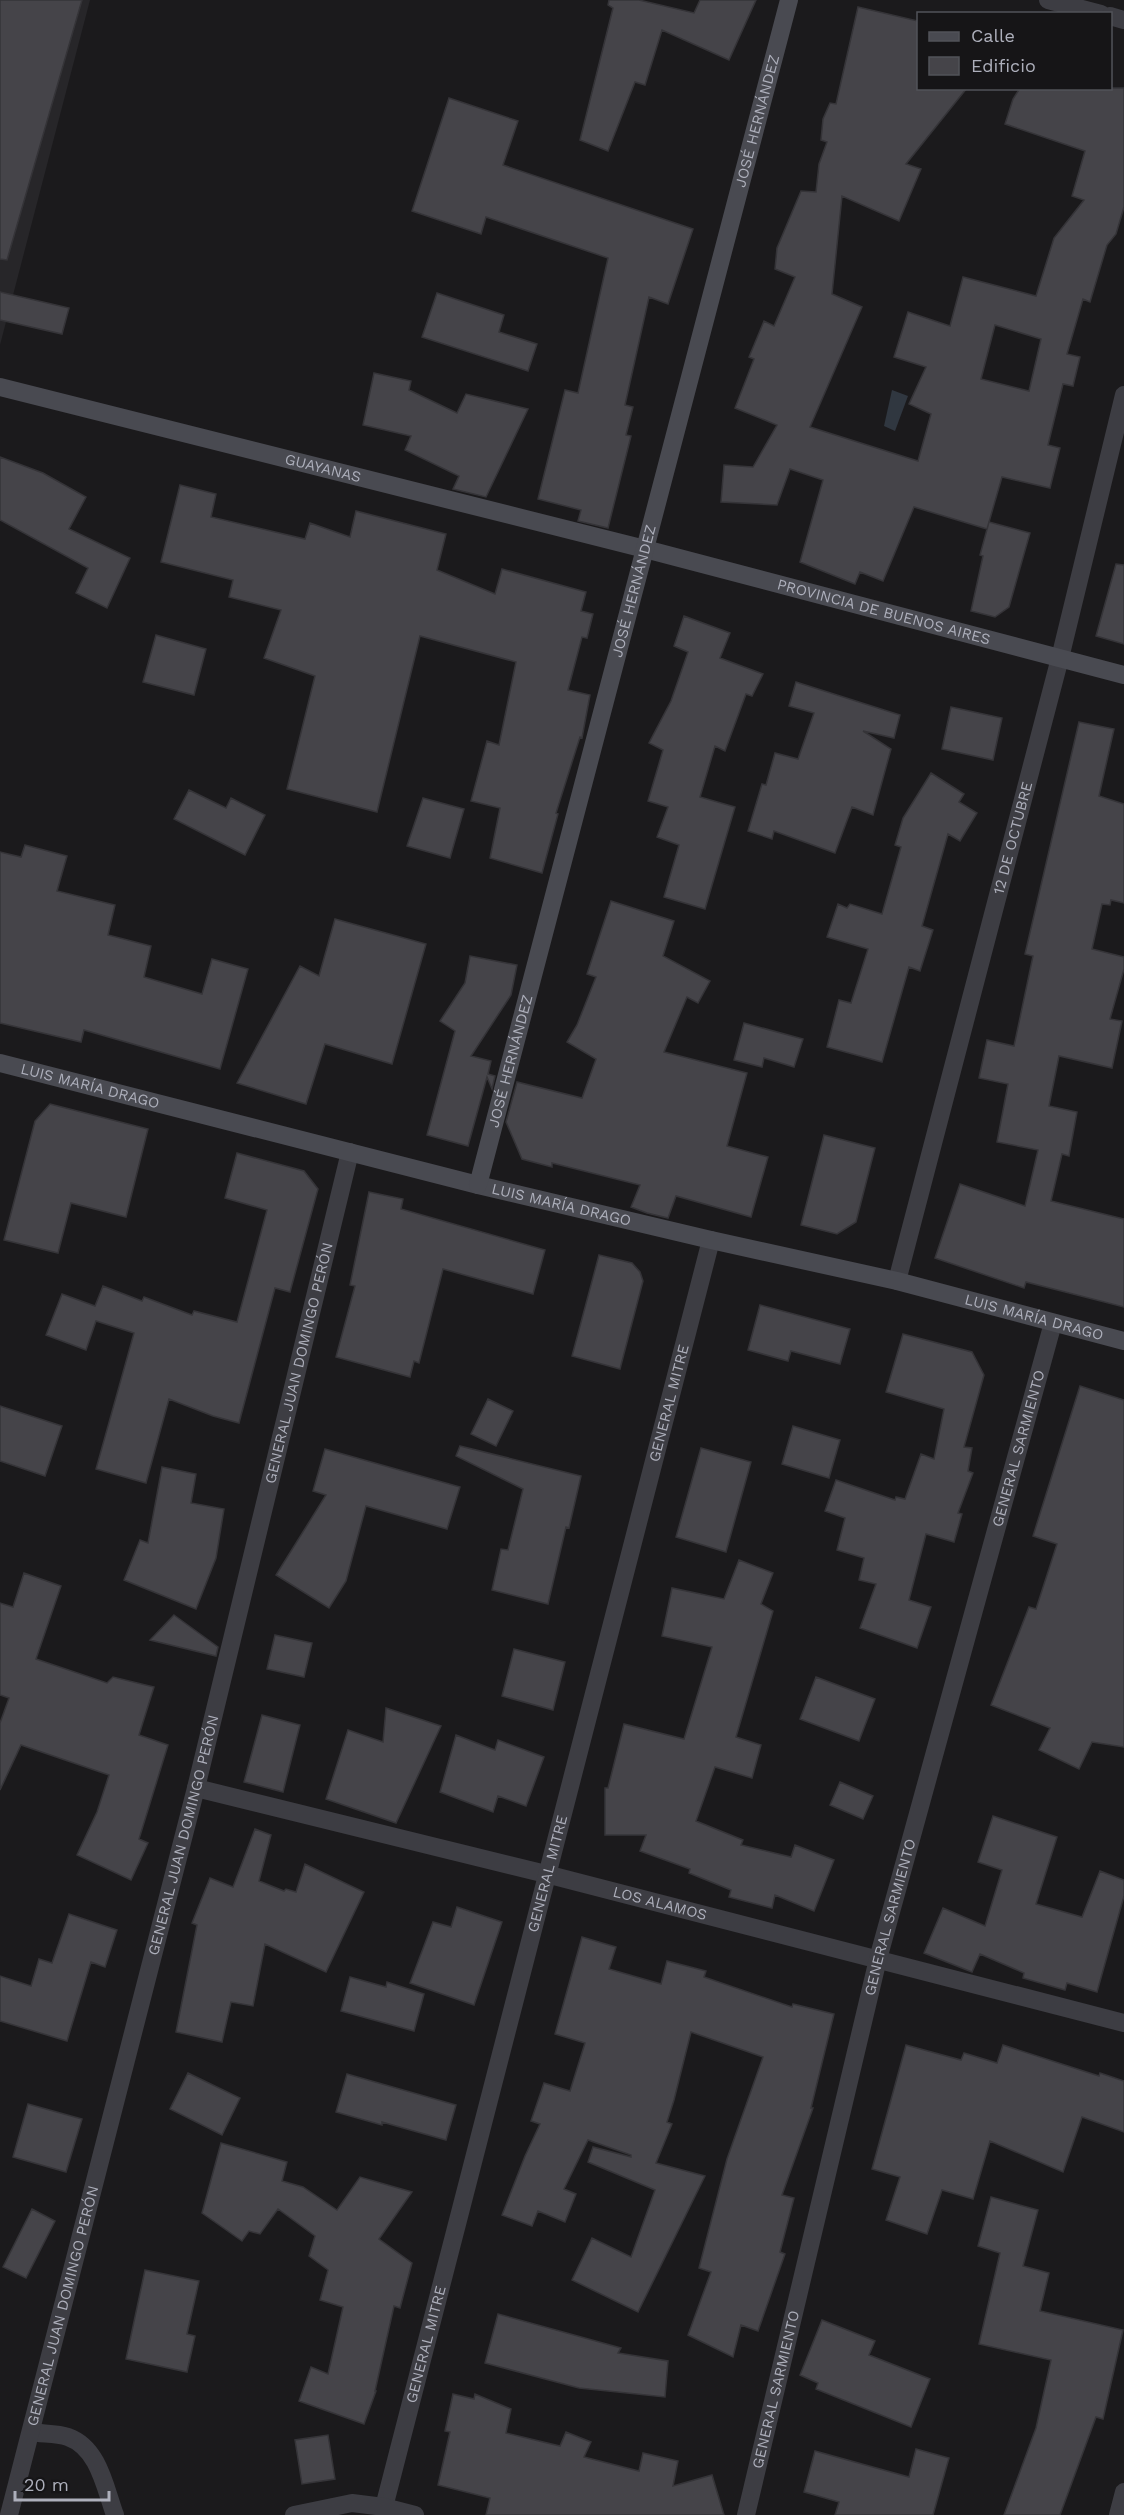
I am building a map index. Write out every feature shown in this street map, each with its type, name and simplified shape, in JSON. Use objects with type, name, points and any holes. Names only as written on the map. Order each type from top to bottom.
[{"type":"street","name":"JOSÉ HERNÁNDEZ","points":[[478,1185],[789,0]]},
{"type":"street","points":[[1048,0],[1093,12]]},
{"type":"street","name":"GUAYANAS","points":[[0,387],[645,549]]},
{"type":"street","name":"12 DE OCTUBRE","points":[[897,1281],[1060,658],[1124,395]]},
{"type":"street","name":"PROVINCIA DE BUENOS AIRES","points":[[645,549],[1124,675]]},
{"type":"street","name":"LUIS MARÍA DRAGO","points":[[1,1067],[478,1185],[897,1281],[1124,1341]]},
{"type":"street","name":"GENERAL JUAN DOMINGO PERÓN","points":[[9,2515],[196,1788],[350,1152]]},
{"type":"street","name":"GENERAL MITRE","points":[[384,2507],[711,1240]]},
{"type":"street","name":"GENERAL SARMIENTO","points":[[746,2515],[878,1959],[1053,1323]]},
{"type":"street","name":"LOS ALAMOS","points":[[196,1788],[546,1874],[1124,2023]]},
{"type":"street","points":[[31,2432],[67,2437],[82,2444],[93,2456],[115,2515]]},
{"type":"street","points":[[1118,2515],[1124,2492]]},
{"type":"street","points":[[294,2515],[352,2503],[384,2507],[415,2515]]},
{"type":"shaded area","points":[[0,0],[90,0],[0,345]]},
{"type":"shaded area","points":[[892,390],[908,396],[895,431],[884,426]]},
{"type":"building","points":[[0,0],[82,0],[7,260],[0,259]]},
{"type":"building","points":[[609,0],[639,0],[694,13],[700,0],[756,0],[729,60],[662,30],[645,85],[635,82],[608,151],[580,140],[613,8],[608,5]]},
{"type":"building","points":[[858,7],[917,21],[917,90],[965,90],[906,164],[921,169],[899,221],[842,196],[832,294],[862,307],[810,427],[918,461],[931,414],[909,404],[926,367],[894,357],[908,312],[950,326],[963,277],[1036,296],[1054,238],[1084,200],[1072,196],[1085,151],[1005,124],[1013,99],[1019,90],[1124,88],[1124,207],[1116,234],[1107,245],[1090,302],[1083,299],[1067,354],[1080,357],[1073,386],[1063,384],[1048,445],[1060,448],[1050,488],[1002,477],[987,529],[914,507],[883,581],[860,572],[855,584],[800,562],[823,480],[790,469],[777,505],[721,502],[724,465],[753,467],[777,425],[735,408],[754,359],[749,357],[764,321],[774,326],[795,277],[775,269],[777,248],[801,191],[816,192],[819,164],[827,142],[821,140],[823,119],[830,103],[836,104]],"holes":[[[995,325],[1041,339],[1029,391],[981,379]]]},
{"type":"building","points":[[449,98],[518,121],[503,165],[693,229],[668,304],[649,297],[625,405],[633,407],[626,435],[631,436],[608,528],[578,521],[581,510],[538,499],[565,390],[578,393],[608,258],[486,217],[481,234],[412,211]]},
{"type":"building","points":[[0,292],[69,308],[62,334],[0,320]]},
{"type":"building","points":[[437,293],[504,315],[499,332],[537,344],[528,371],[422,337]]},
{"type":"building","points":[[374,373],[411,381],[409,390],[457,413],[466,394],[528,409],[486,497],[453,489],[459,476],[405,450],[411,436],[363,425]]},
{"type":"building","points":[[0,457],[43,473],[86,497],[69,529],[130,558],[107,608],[76,593],[88,568],[0,520]]},
{"type":"building","points":[[180,485],[216,494],[211,517],[305,539],[310,523],[350,537],[356,511],[446,534],[437,570],[495,594],[502,569],[586,592],[581,611],[593,614],[587,638],[582,637],[568,690],[590,695],[582,738],[580,737],[556,813],[558,814],[542,873],[490,858],[500,808],[471,801],[487,741],[499,745],[516,662],[420,636],[377,812],[287,789],[315,676],[264,658],[281,610],[229,597],[233,580],[161,562]]},
{"type":"building","points":[[989,522],[1030,533],[1009,607],[995,617],[971,611],[983,556],[980,555]]},
{"type":"building","points":[[1116,564],[1124,565],[1124,644],[1096,636]]},
{"type":"building","points":[[684,616],[730,633],[720,658],[763,674],[752,696],[746,694],[725,751],[715,746],[700,797],[735,807],[705,909],[664,897],[679,845],[657,837],[668,807],[648,801],[663,750],[649,743],[671,701],[688,652],[674,646]]},
{"type":"building","points":[[156,635],[206,649],[194,695],[143,682]]},
{"type":"building","points":[[796,682],[900,715],[894,738],[863,731],[891,749],[873,815],[852,807],[835,853],[774,831],[772,839],[748,831],[762,784],[766,785],[775,753],[798,759],[814,713],[789,706]]},
{"type":"building","points":[[951,707],[1002,718],[993,760],[942,749]]},
{"type":"building","points":[[1079,722],[1114,729],[1099,796],[1124,804],[1124,903],[1111,900],[1110,905],[1102,904],[1092,949],[1124,957],[1124,969],[1110,1019],[1122,1021],[1112,1068],[1059,1056],[1049,1106],[1077,1112],[1069,1156],[1062,1154],[1051,1201],[1124,1219],[1124,1307],[1026,1282],[1024,1288],[935,1258],[960,1184],[1025,1206],[1038,1150],[997,1142],[1008,1084],[979,1078],[987,1040],[1014,1046],[1033,956],[1025,954]]},
{"type":"building","points":[[931,773],[964,794],[959,802],[977,813],[960,841],[948,834],[922,926],[933,930],[920,971],[909,967],[882,1062],[827,1047],[839,1000],[851,1003],[868,949],[827,937],[838,904],[847,908],[850,904],[882,914],[901,847],[895,845],[903,818]]},
{"type":"building","points":[[189,790],[226,808],[231,798],[265,815],[245,855],[174,819]]},
{"type":"building","points":[[423,798],[464,809],[450,858],[407,846]]},
{"type":"building","points":[[25,845],[67,856],[57,891],[115,905],[108,935],[151,946],[144,977],[202,994],[212,959],[248,969],[220,1069],[84,1030],[81,1042],[0,1023],[0,852],[21,857]]},
{"type":"building","points":[[611,901],[674,921],[663,956],[710,981],[698,1003],[687,997],[664,1052],[747,1073],[727,1146],[768,1157],[751,1217],[676,1196],[668,1218],[647,1213],[631,1207],[640,1185],[552,1163],[552,1167],[522,1159],[506,1122],[517,1082],[582,1098],[596,1059],[567,1042],[577,1025],[596,977],[587,974]]},
{"type":"building","points":[[335,919],[426,944],[392,1064],[325,1044],[306,1104],[237,1083],[300,966],[319,976]]},
{"type":"building","points":[[470,956],[517,965],[511,995],[471,1056],[491,1061],[488,1074],[495,1076],[492,1089],[487,1077],[468,1146],[427,1135],[455,1031],[440,1021],[465,983]]},
{"type":"building","points":[[744,1023],[803,1039],[794,1067],[764,1058],[762,1067],[734,1060]]},
{"type":"building","points":[[50,1104],[148,1129],[126,1217],[71,1203],[58,1253],[4,1240],[35,1121]]},
{"type":"building","points":[[824,1135],[875,1148],[856,1222],[837,1234],[801,1225]]},
{"type":"building","points":[[237,1153],[304,1171],[318,1189],[290,1292],[275,1288],[239,1423],[213,1416],[169,1399],[146,1483],[96,1469],[134,1333],[96,1321],[86,1350],[46,1335],[62,1294],[95,1306],[103,1286],[142,1301],[144,1297],[192,1315],[194,1311],[237,1322],[267,1210],[225,1198]]},
{"type":"building","points":[[369,1192],[403,1199],[401,1209],[545,1250],[533,1294],[443,1269],[419,1363],[414,1361],[410,1377],[336,1357],[355,1286],[350,1285]]},
{"type":"building","points":[[599,1255],[632,1263],[640,1272],[643,1281],[620,1369],[572,1356]]},
{"type":"building","points":[[760,1305],[850,1329],[840,1364],[791,1351],[788,1361],[748,1350]]},
{"type":"building","points":[[903,1334],[972,1352],[984,1375],[964,1447],[972,1448],[968,1471],[973,1473],[958,1513],[962,1514],[954,1542],[926,1534],[909,1600],[931,1607],[917,1648],[860,1628],[876,1584],[859,1580],[864,1558],[837,1550],[845,1518],[825,1511],[836,1480],[895,1500],[896,1497],[905,1499],[921,1454],[934,1459],[944,1409],[886,1392]]},
{"type":"building","points":[[1080,1386],[1124,1400],[1124,1747],[1092,1742],[1079,1769],[1039,1750],[1050,1728],[991,1705],[1029,1607],[1036,1609],[1057,1544],[1033,1536]]},
{"type":"building","points":[[488,1399],[513,1411],[496,1446],[471,1434]]},
{"type":"building","points":[[0,1406],[62,1426],[45,1476],[0,1461]]},
{"type":"building","points":[[793,1426],[840,1440],[829,1478],[782,1464]]},
{"type":"building","points":[[460,1446],[581,1476],[548,1604],[492,1590],[501,1549],[508,1550],[523,1489],[456,1456]]},
{"type":"building","points":[[701,1448],[751,1462],[726,1552],[676,1537]]},
{"type":"building","points":[[325,1449],[460,1487],[447,1529],[366,1506],[346,1581],[329,1608],[276,1575],[326,1495],[313,1491]]},
{"type":"building","points":[[162,1467],[196,1474],[191,1503],[224,1509],[216,1558],[196,1609],[124,1580],[140,1540],[148,1543]]},
{"type":"building","points":[[739,1560],[773,1573],[761,1604],[773,1611],[736,1737],[761,1745],[752,1778],[715,1767],[696,1821],[743,1840],[741,1845],[791,1857],[795,1845],[834,1860],[814,1911],[775,1895],[772,1908],[729,1897],[731,1890],[689,1873],[690,1869],[640,1851],[646,1835],[605,1835],[605,1788],[608,1788],[624,1724],[684,1739],[712,1647],[662,1636],[672,1588],[724,1599]]},
{"type":"building","points":[[24,1573],[61,1586],[36,1659],[107,1683],[113,1677],[154,1687],[139,1735],[168,1745],[139,1839],[148,1843],[131,1880],[77,1855],[97,1812],[109,1775],[21,1745],[0,1790],[0,1723],[9,1698],[0,1695],[0,1603],[13,1607]]},
{"type":"building","points":[[174,1615],[218,1647],[216,1656],[150,1640]]},
{"type":"building","points":[[275,1635],[312,1643],[304,1677],[267,1669]]},
{"type":"building","points":[[514,1649],[565,1662],[553,1710],[502,1696]]},
{"type":"building","points":[[816,1677],[875,1699],[859,1741],[800,1719]]},
{"type":"building","points":[[386,1708],[441,1726],[396,1823],[326,1799],[348,1730],[383,1742]]},
{"type":"building","points":[[262,1715],[300,1725],[283,1792],[244,1782]]},
{"type":"building","points":[[456,1735],[495,1750],[498,1740],[544,1757],[526,1806],[498,1796],[493,1812],[440,1792]]},
{"type":"building","points":[[840,1782],[873,1796],[863,1819],[830,1805]]},
{"type":"building","points":[[993,1816],[1057,1837],[1036,1904],[1082,1917],[1100,1871],[1124,1880],[1124,1896],[1097,1992],[1067,1983],[1065,1990],[1023,1978],[1024,1973],[980,1954],[972,1972],[924,1953],[943,1908],[985,1926],[1002,1870],[978,1862]]},
{"type":"building","points":[[255,1829],[271,1835],[259,1881],[284,1891],[286,1889],[296,1892],[305,1864],[364,1892],[326,1972],[265,1944],[253,2006],[231,2002],[222,2042],[176,2032],[197,1925],[192,1923],[210,1878],[233,1887]]},
{"type":"building","points":[[457,1907],[502,1922],[474,2005],[410,1983],[433,1922],[451,1927]]},
{"type":"building","points":[[69,1914],[117,1930],[105,1967],[91,1962],[67,2041],[0,2021],[0,1976],[31,1986],[39,1959],[52,1963]]},
{"type":"building","points":[[582,1937],[616,1947],[609,1969],[661,1984],[667,1961],[706,1971],[704,1977],[792,2007],[793,2004],[834,2014],[811,2108],[813,2108],[782,2195],[794,2198],[780,2252],[785,2254],[758,2331],[741,2325],[733,2357],[688,2335],[711,2272],[699,2268],[727,2159],[763,2057],[691,2032],[667,2122],[672,2124],[656,2163],[705,2176],[638,2312],[572,2280],[592,2238],[631,2257],[655,2190],[588,2162],[593,2147],[631,2157],[631,2155],[588,2140],[564,2189],[576,2194],[565,2222],[538,2211],[532,2226],[502,2215],[540,2124],[531,2121],[544,2083],[570,2091],[585,2043],[555,2034]]},
{"type":"building","points":[[350,1977],[386,1987],[387,1982],[424,1994],[414,2031],[341,2011]]},
{"type":"building","points":[[906,2045],[961,2060],[964,2053],[997,2063],[1003,2045],[1099,2076],[1100,2073],[1124,2081],[1124,2132],[1082,2117],[1063,2172],[990,2141],[973,2199],[942,2190],[927,2234],[886,2220],[900,2177],[872,2169]]},
{"type":"building","points":[[188,2073],[240,2098],[222,2135],[170,2109]]},
{"type":"building","points":[[347,2074],[456,2105],[446,2140],[336,2112]]},
{"type":"building","points":[[28,2104],[82,2119],[66,2172],[13,2157]]},
{"type":"building","points":[[221,2143],[287,2162],[282,2181],[303,2187],[337,2210],[360,2177],[412,2192],[379,2239],[412,2263],[400,2308],[394,2306],[376,2391],[364,2424],[299,2401],[311,2367],[328,2374],[343,2307],[320,2300],[328,2270],[309,2256],[315,2236],[278,2209],[260,2234],[249,2231],[242,2241],[202,2213]]},
{"type":"building","points":[[991,2197],[1038,2210],[1023,2266],[1049,2273],[1040,2311],[1123,2330],[1103,2419],[1096,2417],[1060,2515],[1004,2515],[1036,2428],[1051,2360],[979,2344],[1000,2253],[978,2246]]},
{"type":"building","points":[[32,2209],[55,2221],[26,2278],[3,2267]]},
{"type":"building","points":[[145,2270],[199,2281],[187,2334],[195,2336],[187,2372],[126,2359]]},
{"type":"building","points":[[498,2314],[621,2348],[618,2353],[668,2361],[665,2397],[579,2388],[485,2363]]},
{"type":"building","points":[[822,2320],[875,2341],[869,2355],[930,2379],[911,2427],[816,2389],[818,2383],[800,2375]]},
{"type":"building","points":[[453,2394],[474,2399],[475,2394],[511,2409],[506,2433],[560,2446],[566,2432],[591,2442],[584,2457],[639,2471],[643,2453],[678,2461],[673,2486],[712,2475],[724,2515],[486,2515],[490,2498],[438,2485],[450,2432],[445,2431]]},
{"type":"building","points":[[328,2435],[335,2479],[302,2484],[295,2440]]},
{"type":"building","points":[[916,2449],[949,2458],[933,2515],[835,2515],[839,2502],[804,2492],[815,2451],[909,2477]]}]
